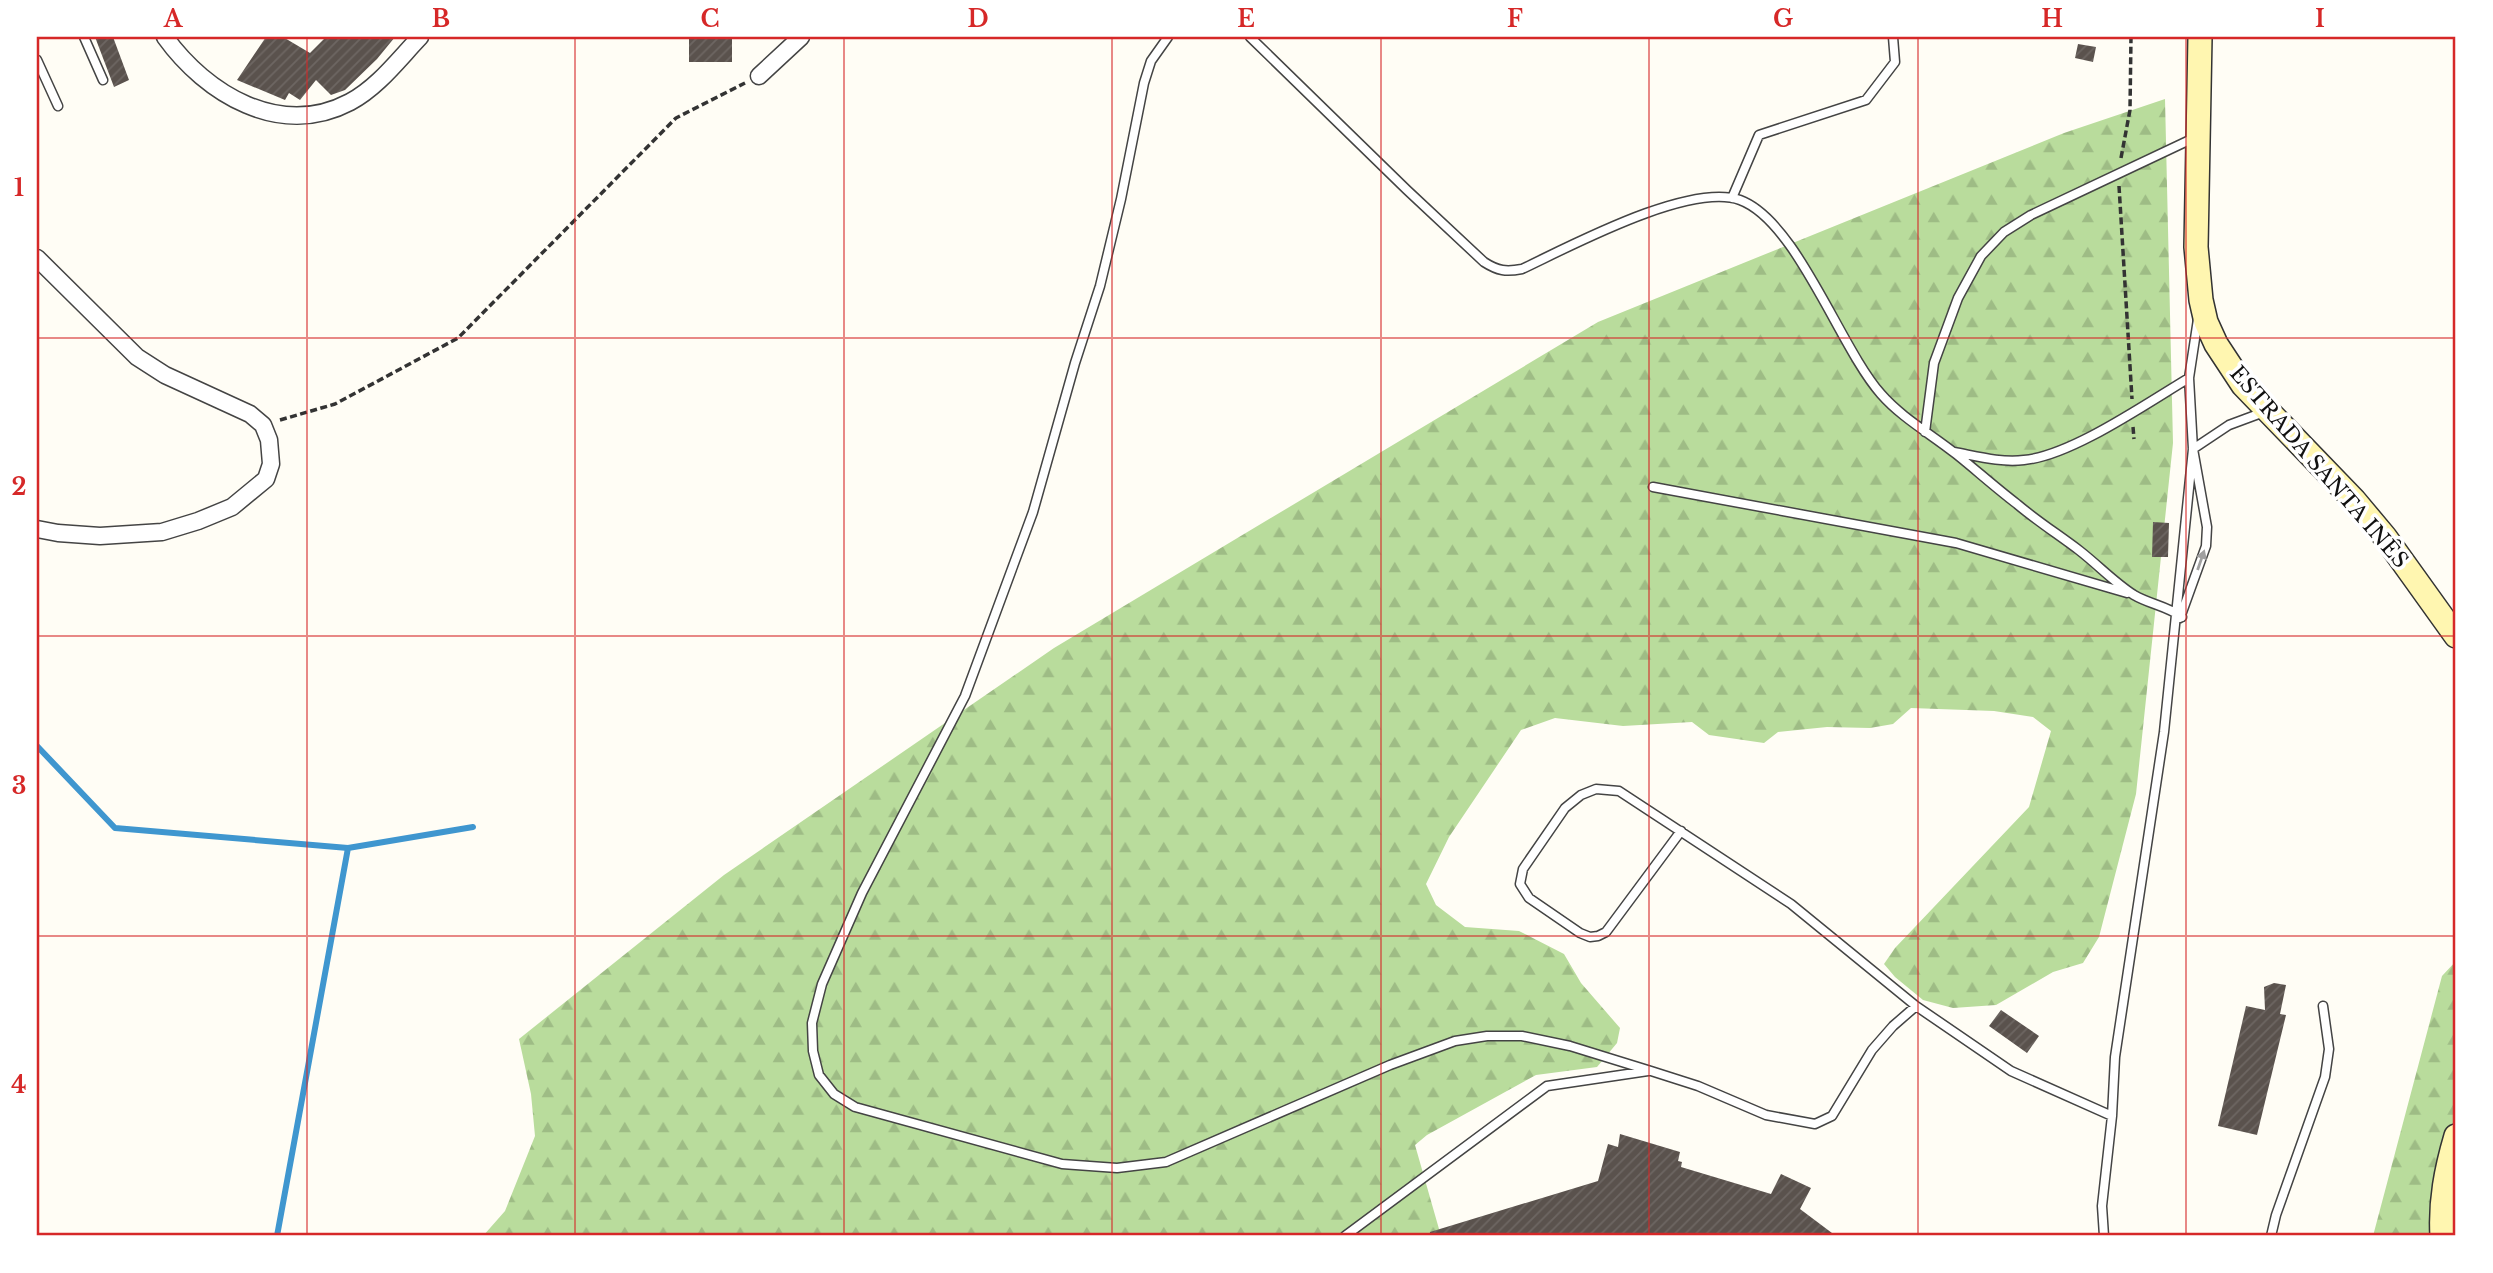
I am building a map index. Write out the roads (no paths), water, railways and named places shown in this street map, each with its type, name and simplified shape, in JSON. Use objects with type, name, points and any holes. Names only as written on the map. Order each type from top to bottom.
[{"type":"main road","name":"ESTRADA SANTA INÊS","points":[[2200,37],[2196,247],[2206,323],[2228,364],[2243,385],[2362,509],[2456,636]]},
{"type":"main road","points":[[2442,1236],[2443,1182],[2456,1136]]},
{"type":"street","points":[[165,37],[189,64],[220,92],[240,103],[268,112],[297,114],[333,110],[352,101],[370,89],[420,37]]},
{"type":"street","points":[[759,76],[801,37]]},
{"type":"street","points":[[37,258],[137,357],[165,374],[250,414],[263,425],[269,440],[271,464],[266,479],[255,491],[232,507],[162,533],[100,536],[37,529]]},
{"type":"street","points":[[37,515],[58,533]]},
{"type":"lane","points":[[84,37],[103,80]]},
{"type":"lane","points":[[1168,37],[1150,61],[1100,286],[1033,512],[965,696],[862,893],[822,984],[812,1023],[813,1051],[819,1076],[834,1094],[855,1107],[1062,1164],[1117,1168],[1166,1162],[1390,1065],[1455,1041],[1487,1036],[1522,1035],[1570,1046],[1698,1087],[1766,1115],[1815,1124],[1832,1116],[1872,1050],[1893,1026],[1916,1006]]},
{"type":"lane","points":[[1250,37],[1406,190],[1484,262],[1497,270],[1522,270],[1610,226],[1658,209],[1724,197],[1751,206],[1772,223],[1796,254],[1861,365],[1882,395],[1925,432],[2134,595]]},
{"type":"lane","points":[[1732,198],[1759,135],[1866,100],[1895,62],[1893,37]]},
{"type":"lane","points":[[37,60],[58,106]]},
{"type":"lane","points":[[1925,432],[1934,363],[1958,298],[1981,256],[2004,232],[2022,221],[2198,135]]},
{"type":"lane","points":[[2178,618],[2206,546],[2207,527],[2193,449],[2189,378],[2201,300]]},
{"type":"lane","points":[[1954,452],[2002,460],[2025,460],[2063,449],[2189,378]]},
{"type":"lane","points":[[2193,449],[2230,425],[2267,411]]},
{"type":"lane","points":[[2104,1236],[2102,1206],[2112,1116],[2115,1057],[2164,732],[2178,618],[2193,449]]},
{"type":"lane","points":[[1653,487],[1956,543],[2134,595],[2178,618]]},
{"type":"lane","points":[[1681,831],[1606,932],[1598,936],[1580,933],[1528,898],[1520,884],[1523,869],[1565,808],[1581,795],[1597,789],[1619,790],[1681,831],[1791,904],[1916,1006],[2011,1071],[2112,1116]]},
{"type":"lane","points":[[2271,1236],[2325,1077],[2329,1049],[2323,1006]]},
{"type":"lane","points":[[1345,1236],[1547,1086],[1651,1071]]},
{"type":"waterway","points":[[37,746],[115,828],[348,848],[473,827]]},
{"type":"waterway","points":[[277,1236],[348,848]]}]
